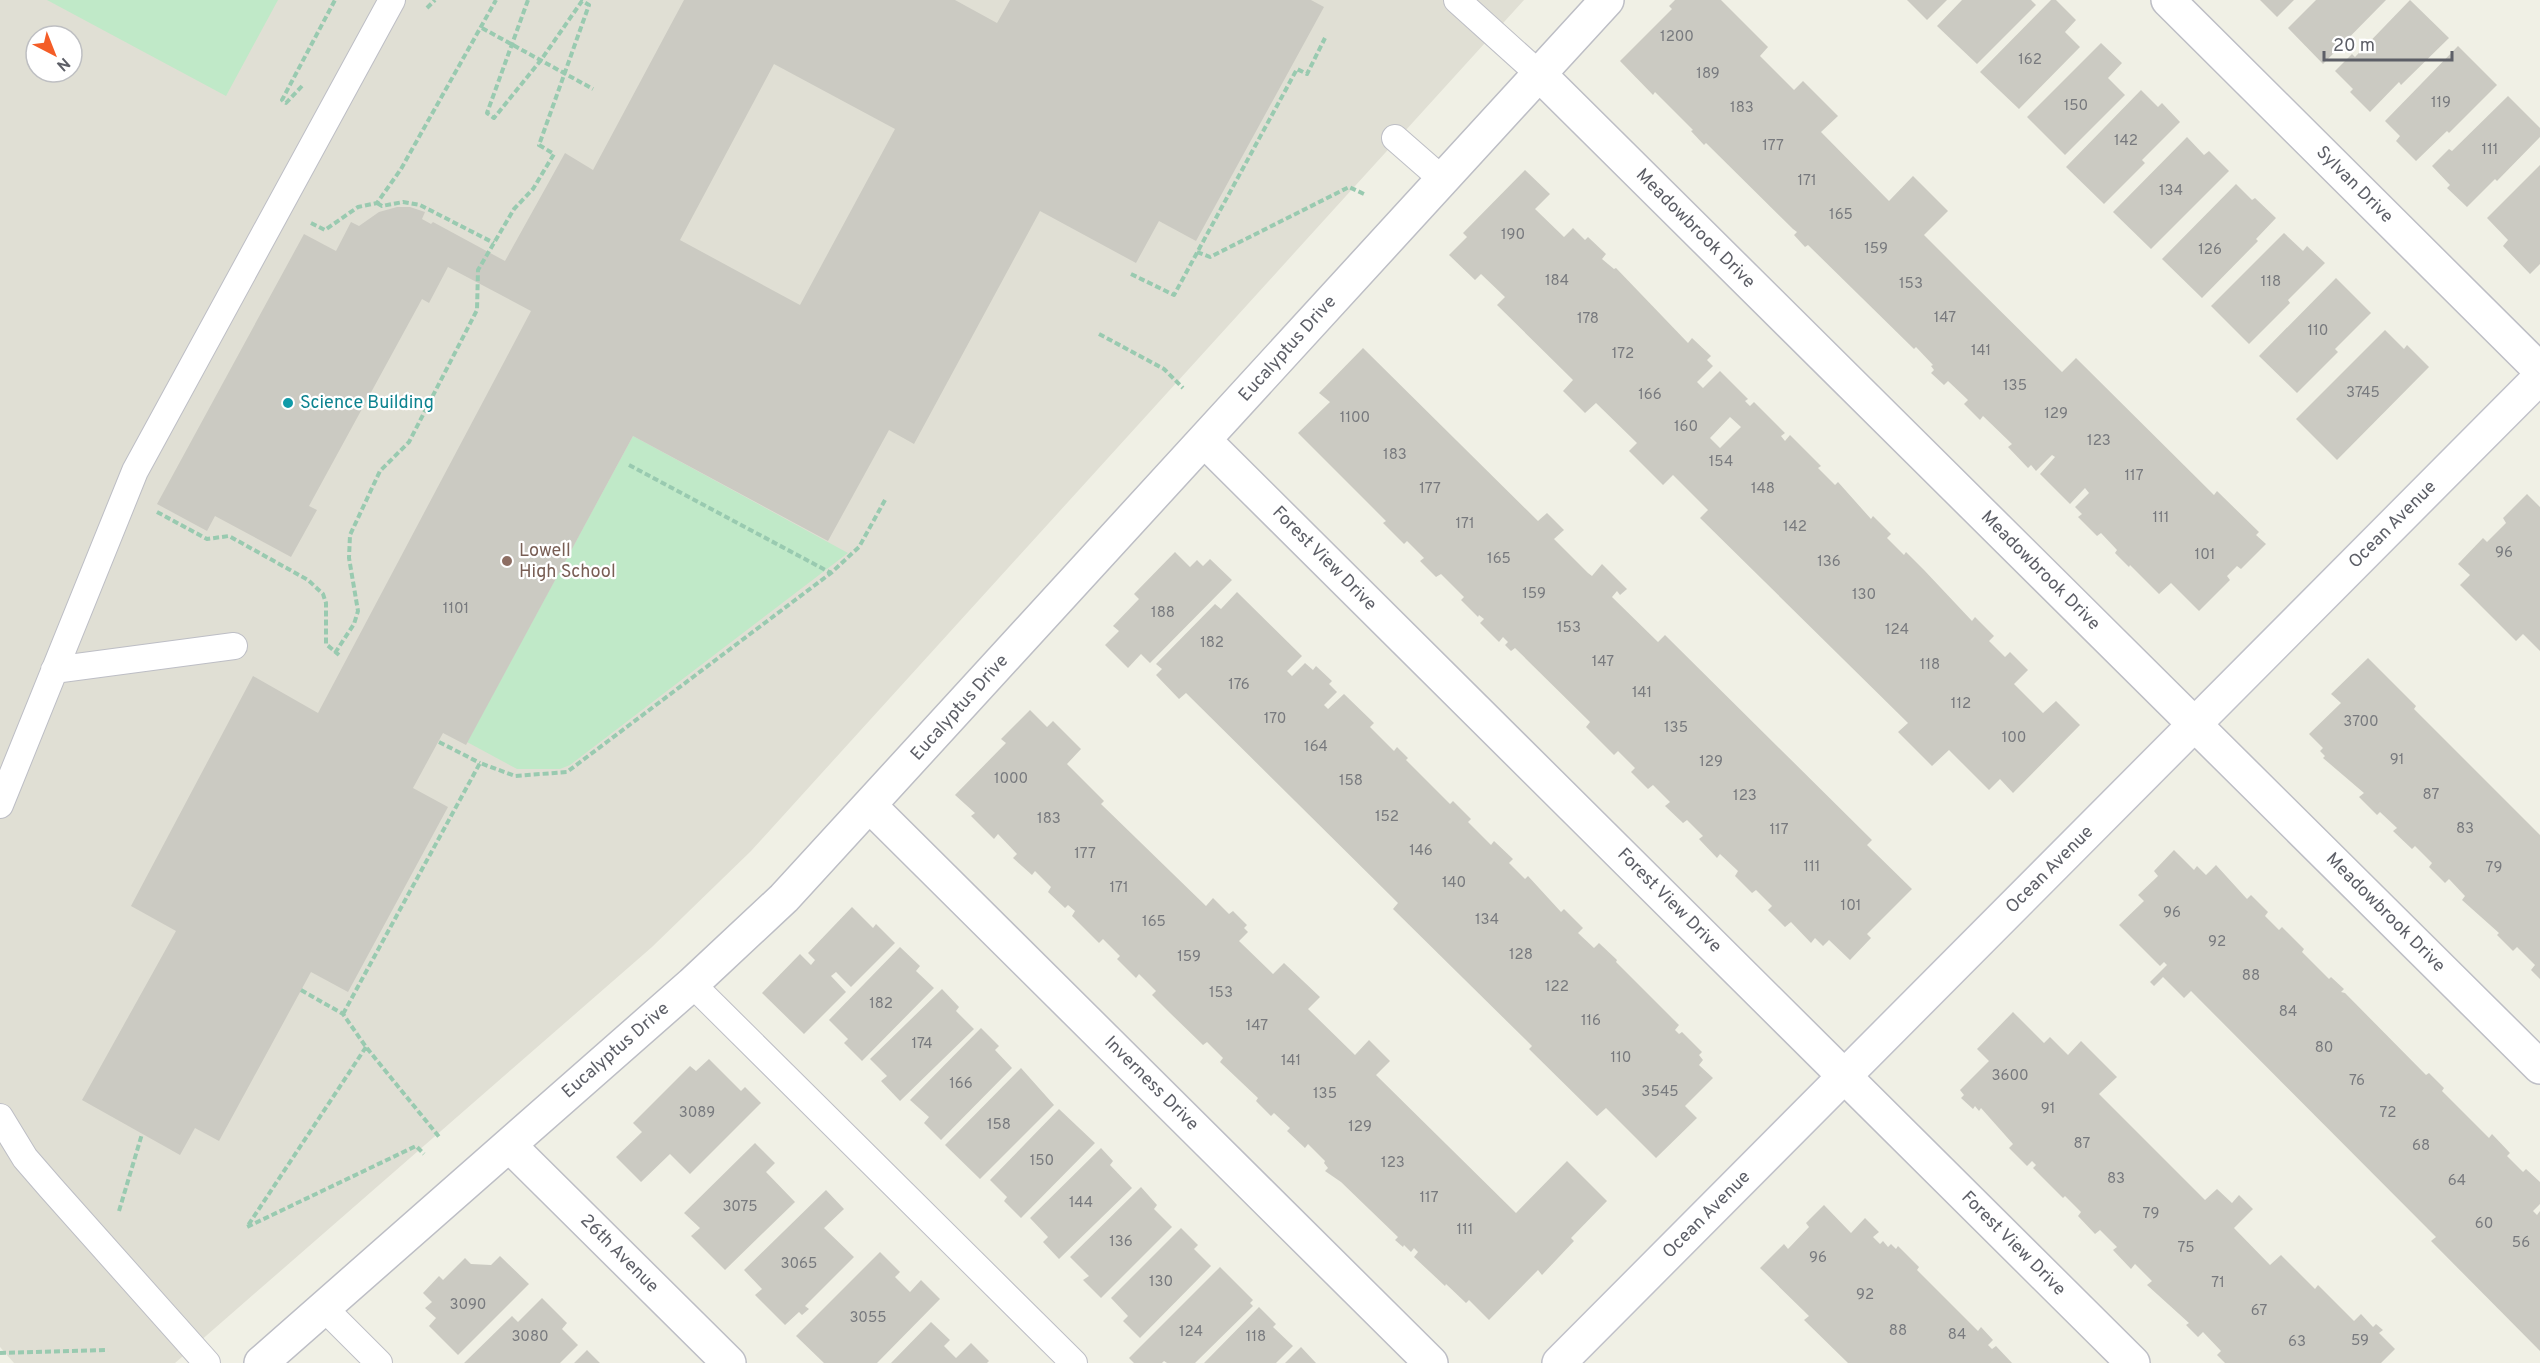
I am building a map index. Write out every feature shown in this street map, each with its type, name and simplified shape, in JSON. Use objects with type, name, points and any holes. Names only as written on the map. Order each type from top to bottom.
[{"type":"street","name":"Eucalyptus Drive","points":[[261,1363],[692,984],[784,898],[1607,0]]},
{"type":"street","name":"Sylvan Drive","points":[[2168,0],[2540,369]]},
{"type":"street","name":"Meadowbrook Drive","points":[[1539,74],[2540,1068]]},
{"type":"street","name":"Ocean Avenue","points":[[1560,1363],[2540,377]]},
{"type":"street","name":"Forest View Drive","points":[[1204,440],[2133,1363]]},
{"type":"street","name":"Inverness Drive","points":[[870,806],[1431,1363]]},
{"type":"street","name":"26th Avenue","points":[[509,1145],[729,1363]]},
{"type":"lane","points":[[0,805],[125,494],[392,0]]},
{"type":"lane","points":[[1457,0],[1539,74]]},
{"type":"lane","points":[[1395,138],[1443,180]]},
{"type":"lane","points":[[54,670],[234,646]]},
{"type":"lane","points":[[692,984],[1074,1363]]},
{"type":"lane","points":[[0,1117],[26,1158],[207,1363]]},
{"type":"lane","points":[[324,1308],[379,1363]]},
{"type":"path","points":[[377,203],[401,169],[496,0]]},
{"type":"path","points":[[125,494],[207,539],[229,536],[308,580],[323,594],[326,603],[326,644],[337,654],[354,624],[358,611],[349,558],[350,535],[380,471],[409,442],[477,310],[478,270],[514,209],[534,189],[554,154],[539,146],[589,5],[582,1],[541,60],[494,118],[487,113],[528,0]]},
{"type":"path","points":[[482,28],[593,89]]},
{"type":"path","points":[[1131,274],[1174,295],[1297,69],[1306,74],[1325,38]]},
{"type":"path","points":[[1197,252],[1210,257],[1349,188],[1364,194]]},
{"type":"path","points":[[304,218],[325,230],[358,207],[377,203],[382,206],[403,202],[420,205],[494,243]]},
{"type":"path","points":[[1100,334],[1164,369],[1183,388]]},
{"type":"path","points":[[629,465],[831,573]]},
{"type":"path","points":[[438,742],[480,763],[515,776],[567,772],[831,573],[859,547],[885,500]]},
{"type":"path","points":[[343,1014],[480,763]]},
{"type":"path","points":[[301,990],[343,1014],[366,1047],[440,1138]]},
{"type":"path","points":[[366,1047],[247,1227],[416,1146],[424,1154]]},
{"type":"path","points":[[107,1251],[142,1134]]},
{"type":"path","points":[[0,1353],[108,1350]]},
{"type":"shaded area","name":"Lowell High School","points":[[0,0],[1524,0],[751,851],[652,947],[175,1363],[14,1363],[0,1347]]},
{"type":"green space","points":[[47,0],[278,0],[226,96]]},
{"type":"green space","points":[[633,436],[848,553],[570,765],[560,769],[517,769],[467,742]]},
{"type":"building","name":"Lowell High School","points":[[684,0],[955,0],[997,23],[1010,0],[1311,0],[1324,7],[1196,241],[1159,221],[1136,263],[1040,211],[914,444],[889,430],[828,541],[633,436],[466,745],[443,733],[413,788],[448,807],[348,992],[311,972],[219,1141],[195,1128],[180,1155],[82,1100],[176,931],[131,906],[253,676],[318,713],[531,311],[448,267],[429,303],[422,299],[309,506],[317,510],[291,557],[215,516],[207,531],[157,504],[304,234],[336,251],[351,222],[359,226],[379,212],[397,207],[410,207],[425,212],[422,219],[431,224],[433,222],[505,261],[565,153],[593,170]],"holes":[[[774,64],[895,129],[800,305],[680,240]]]},
{"type":"building","points":[[1675,0],[1721,0],[1768,47],[1760,56],[1794,90],[1803,81],[1838,116],[1821,132],[1889,201],[1913,176],[1948,211],[1924,235],[2062,372],[2076,358],[2214,495],[2217,491],[2259,532],[2256,535],[2266,544],[2241,569],[2237,566],[2227,576],[2230,580],[2199,611],[2171,583],[2159,594],[2130,565],[2129,567],[2115,553],[2117,550],[2101,533],[2097,536],[2078,517],[2082,514],[2075,507],[2089,493],[2085,488],[2070,504],[2040,474],[2055,457],[2052,455],[2036,471],[2031,465],[2028,468],[2008,447],[2012,444],[1983,416],[1980,420],[1964,404],[1968,400],[1948,381],[1944,385],[1931,373],[1934,370],[1931,366],[1933,365],[1916,347],[1914,349],[1808,245],[1805,247],[1794,235],[1797,232],[1706,143],[1704,145],[1691,131],[1693,130],[1655,92],[1653,95],[1620,61],[1672,9],[1669,6]]},
{"type":"building","points":[[1907,0],[1947,0],[1927,20]]},
{"type":"building","points":[[1962,0],[2031,0],[2036,5],[1977,64],[1937,26]]},
{"type":"building","points":[[2051,0],[2056,0],[2076,20],[2065,32],[2080,47],[2019,109],[1980,72]]},
{"type":"building","points":[[2260,0],[2294,0],[2277,17]]},
{"type":"building","points":[[2316,0],[2386,0],[2323,64],[2288,28]]},
{"type":"building","points":[[2410,0],[2449,38],[2401,85],[2399,82],[2370,112],[2350,92],[2353,89],[2335,71],[2352,54],[2355,57]]},
{"type":"building","points":[[2101,43],[2122,63],[2108,78],[2125,95],[2065,155],[2027,117]]},
{"type":"building","points":[[2458,46],[2497,85],[2449,133],[2447,131],[2416,161],[2396,141],[2400,136],[2385,121]]},
{"type":"building","points":[[2141,90],[2158,107],[2162,103],[2180,122],[2142,160],[2145,163],[2104,204],[2066,167]]},
{"type":"building","points":[[2508,96],[2540,128],[2540,137],[2497,181],[2495,179],[2467,207],[2447,188],[2450,185],[2432,166],[2449,149],[2452,151]]},
{"type":"building","points":[[2187,137],[2204,155],[2209,151],[2229,171],[2151,249],[2113,212]]},
{"type":"building","points":[[2540,165],[2540,264],[2530,274],[2503,246],[2508,240],[2487,218]]},
{"type":"building","points":[[1525,170],[1550,194],[1535,209],[1564,237],[1573,228],[1585,240],[1588,237],[1606,254],[1602,259],[1614,269],[1616,268],[1688,343],[1692,338],[1711,356],[1707,360],[1713,366],[1697,382],[1703,388],[1720,371],[1748,399],[1745,401],[1750,406],[1754,402],[1785,433],[1781,436],[1785,441],[1790,435],[1821,466],[1818,468],[1835,485],[1838,482],[1871,519],[1873,516],[1891,534],[1887,538],[1904,555],[1906,552],[1972,621],[1975,617],[1994,636],[1989,641],[2005,657],[2010,652],[2028,670],[2014,684],[2043,713],[2056,701],[2080,725],[2013,793],[2000,779],[1989,790],[1949,750],[1932,766],[1898,732],[1908,723],[1700,518],[1708,510],[1673,475],[1663,485],[1629,451],[1637,443],[1596,403],[1585,413],[1563,391],[1573,380],[1497,305],[1505,297],[1481,274],[1475,280],[1449,255],[1467,237],[1463,233]],"holes":[[[1730,417],[1741,427],[1720,448],[1710,438]]]},
{"type":"building","points":[[2236,184],[2252,200],[2255,198],[2276,218],[2256,239],[2258,241],[2202,298],[2162,259]]},
{"type":"building","points":[[2284,233],[2303,251],[2307,246],[2325,263],[2288,300],[2290,303],[2249,344],[2211,306]]},
{"type":"building","points":[[2336,278],[2371,313],[2335,349],[2338,352],[2297,393],[2259,356]]},
{"type":"building","points":[[2385,330],[2404,349],[2407,345],[2429,367],[2337,460],[2296,419]]},
{"type":"building","points":[[1363,348],[1538,521],[1547,513],[1564,530],[1554,539],[1588,573],[1592,576],[1602,564],[1627,589],[1620,595],[1617,591],[1612,597],[1658,642],[1665,635],[1872,840],[1867,845],[1912,889],[1867,934],[1871,938],[1850,960],[1829,940],[1823,946],[1815,938],[1811,943],[1791,922],[1785,927],[1768,910],[1772,906],[1756,890],[1752,893],[1735,876],[1738,871],[1720,854],[1717,858],[1699,839],[1703,836],[1687,820],[1683,823],[1665,806],[1670,802],[1653,785],[1648,789],[1631,772],[1635,768],[1618,751],[1614,755],[1586,727],[1590,722],[1515,648],[1511,651],[1505,645],[1508,642],[1503,637],[1499,642],[1480,623],[1484,619],[1479,615],[1478,617],[1461,600],[1464,597],[1441,574],[1436,577],[1420,561],[1424,558],[1407,541],[1404,544],[1383,523],[1386,521],[1298,433],[1330,402],[1319,393]]},
{"type":"building","points":[[2527,494],[2540,507],[2540,651],[2523,634],[2516,641],[2460,585],[2470,575],[2458,564],[2483,538],[2487,542],[2506,523],[2503,518]]},
{"type":"building","points":[[1175,552],[1190,567],[1197,560],[1203,566],[1210,559],[1232,580],[1150,663],[1141,654],[1128,668],[1105,645],[1119,631],[1113,626],[1139,599],[1134,594]]},
{"type":"building","points":[[1237,592],[1302,656],[1287,671],[1292,676],[1305,663],[1313,670],[1316,666],[1332,681],[1329,684],[1337,692],[1324,705],[1328,709],[1344,694],[1374,723],[1370,727],[1394,751],[1397,747],[1408,758],[1406,760],[1450,804],[1453,801],[1471,819],[1468,822],[1491,845],[1494,841],[1513,859],[1509,863],[1525,879],[1528,876],[1561,912],[1564,909],[1583,928],[1578,933],[1594,948],[1599,943],[1617,960],[1616,962],[1679,1025],[1675,1030],[1679,1034],[1682,1032],[1702,1052],[1699,1055],[1703,1060],[1699,1065],[1713,1078],[1685,1106],[1697,1118],[1656,1158],[1606,1108],[1597,1116],[1529,1049],[1532,1046],[1393,909],[1398,903],[1186,693],[1179,699],[1156,675],[1162,669],[1156,664],[1215,604],[1221,609]]},
{"type":"building","points":[[2368,658],[2416,706],[2414,709],[2540,835],[2540,979],[2531,970],[2535,965],[2517,947],[2513,951],[2497,935],[2499,933],[2462,900],[2465,896],[2449,879],[2445,883],[2429,867],[2432,863],[2415,846],[2412,849],[2393,831],[2397,828],[2380,812],[2377,815],[2359,797],[2364,793],[2323,758],[2325,756],[2320,751],[2323,748],[2309,734],[2341,703],[2331,694]]},
{"type":"building","points":[[1030,710],[1047,727],[1053,721],[1081,749],[1067,764],[1104,801],[1101,804],[1206,906],[1213,898],[1229,914],[1233,911],[1247,925],[1244,928],[1248,932],[1239,941],[1273,974],[1284,963],[1320,997],[1308,1009],[1355,1055],[1369,1040],[1390,1061],[1376,1075],[1516,1213],[1567,1161],[1607,1201],[1571,1238],[1574,1241],[1542,1275],[1538,1270],[1489,1320],[1469,1300],[1466,1303],[1414,1257],[1418,1252],[1414,1248],[1411,1252],[1395,1240],[1398,1237],[1341,1182],[1325,1171],[1328,1168],[1325,1161],[1308,1144],[1305,1148],[1287,1131],[1290,1128],[1274,1113],[1271,1116],[1256,1101],[1258,1098],[1220,1062],[1223,1058],[1207,1042],[1203,1045],[1169,1012],[1152,995],[1156,991],[1139,974],[1136,978],[1117,959],[1120,956],[1103,939],[1099,943],[1072,916],[1075,911],[1068,905],[1065,908],[1048,892],[1051,887],[1035,871],[1032,875],[1013,858],[1017,854],[998,834],[994,839],[971,816],[975,813],[955,795],[1006,743],[1001,739]]},
{"type":"building","points":[[2174,850],[2194,870],[2197,866],[2206,875],[2216,865],[2247,899],[2251,895],[2268,912],[2265,916],[2279,930],[2282,927],[2304,949],[2302,952],[2329,979],[2331,977],[2344,989],[2341,992],[2345,993],[2426,1075],[2429,1073],[2444,1088],[2442,1091],[2489,1138],[2492,1134],[2510,1153],[2507,1156],[2523,1172],[2526,1169],[2540,1182],[2540,1204],[2533,1211],[2537,1215],[2540,1211],[2540,1351],[2431,1241],[2436,1237],[2191,991],[2184,998],[2163,977],[2154,986],[2150,982],[2167,965],[2164,962],[2160,966],[2119,925],[2144,901],[2138,895],[2158,876],[2154,871]]},
{"type":"building","points":[[852,907],[873,928],[876,924],[895,943],[851,987],[836,972],[831,976],[846,992],[804,1034],[762,993],[800,954],[811,965],[815,960],[808,953]]},
{"type":"building","points":[[900,947],[920,966],[916,971],[934,988],[862,1061],[844,1043],[848,1039],[829,1020]]},
{"type":"building","points":[[942,989],[959,1007],[956,1011],[974,1029],[900,1101],[881,1081],[887,1076],[870,1059]]},
{"type":"building","points":[[2013,1012],[2044,1043],[2050,1037],[2068,1055],[2081,1041],[2117,1077],[2099,1094],[2205,1200],[2217,1189],[2232,1203],[2239,1195],[2253,1209],[2234,1228],[2270,1265],[2281,1255],[2315,1289],[2318,1285],[2354,1321],[2361,1314],[2373,1327],[2376,1324],[2383,1330],[2379,1333],[2395,1349],[2381,1363],[2225,1363],[2217,1355],[2221,1351],[2203,1332],[2198,1337],[2186,1325],[2189,1323],[2147,1285],[2152,1281],[2135,1264],[2131,1269],[2113,1250],[2117,1247],[2100,1230],[2095,1234],[2078,1216],[2081,1212],[2065,1196],[2063,1198],[2033,1168],[2036,1165],[2032,1161],[2027,1166],[2009,1148],[2013,1144],[1981,1108],[1979,1111],[1975,1106],[1973,1109],[1961,1098],[1964,1095],[1960,1090],[1989,1061],[1977,1049]]},
{"type":"building","points":[[981,1028],[999,1046],[995,1050],[1012,1068],[941,1140],[924,1123],[929,1117],[910,1100]]},
{"type":"building","points":[[709,1059],[741,1091],[745,1087],[761,1103],[690,1174],[670,1154],[641,1182],[616,1157],[642,1132],[633,1123],[690,1066],[696,1071]]},
{"type":"building","points":[[1021,1068],[1054,1105],[980,1179],[945,1145]]},
{"type":"building","points":[[1059,1109],[1095,1143],[1021,1218],[1004,1201],[1007,1197],[990,1180]]},
{"type":"building","points":[[755,1143],[775,1163],[766,1172],[795,1202],[725,1270],[691,1236],[700,1228],[684,1213]]},
{"type":"building","points":[[1101,1148],[1113,1161],[1110,1165],[1132,1188],[1059,1259],[1043,1242],[1048,1237],[1030,1218]]},
{"type":"building","points":[[1141,1187],[1157,1205],[1154,1209],[1172,1227],[1101,1298],[1083,1280],[1089,1276],[1070,1257]]},
{"type":"building","points":[[826,1190],[844,1209],[824,1228],[854,1257],[805,1306],[809,1309],[802,1315],[799,1312],[785,1325],[755,1295],[762,1289],[744,1270]]},
{"type":"building","points":[[1824,1205],[1851,1233],[1865,1218],[1879,1232],[1873,1237],[1880,1244],[1883,1241],[1888,1247],[1891,1244],[1896,1249],[1898,1246],[1919,1267],[1917,1270],[1978,1331],[1981,1327],[1993,1340],[1988,1345],[1992,1349],[1996,1346],[2012,1363],[1848,1363],[1804,1320],[1809,1316],[1760,1268],[1784,1244],[1788,1249],[1809,1227],[1806,1223]]},
{"type":"building","points":[[1181,1228],[1198,1245],[1194,1249],[1211,1266],[1140,1338],[1123,1321],[1128,1316],[1111,1298]]},
{"type":"building","points":[[880,1252],[900,1272],[895,1277],[910,1292],[921,1280],[940,1299],[877,1363],[824,1363],[796,1336]]},
{"type":"building","points":[[500,1256],[529,1284],[458,1355],[429,1326],[436,1318],[425,1308],[432,1302],[423,1293],[439,1276],[443,1280],[465,1258],[471,1264],[491,1265]]},
{"type":"building","points":[[1220,1267],[1253,1300],[1250,1303],[1253,1306],[1195,1363],[1167,1363],[1164,1361],[1162,1363],[1134,1363],[1129,1358]]},
{"type":"building","points":[[542,1298],[567,1323],[562,1329],[578,1345],[560,1363],[464,1363],[512,1316],[518,1322]]},
{"type":"building","points":[[1259,1307],[1276,1324],[1273,1327],[1293,1346],[1276,1363],[1204,1363]]},
{"type":"building","points":[[931,1322],[950,1340],[944,1346],[956,1358],[971,1343],[989,1361],[987,1363],[891,1363]]},
{"type":"building","points":[[1301,1347],[1316,1363],[1285,1363]]},
{"type":"building","points":[[587,1350],[600,1363],[574,1363]]},
{"type":"place","name":"Science Building","points":[[288,403]]},
{"type":"place","name":"Lowell High School","points":[[507,561]]}]
